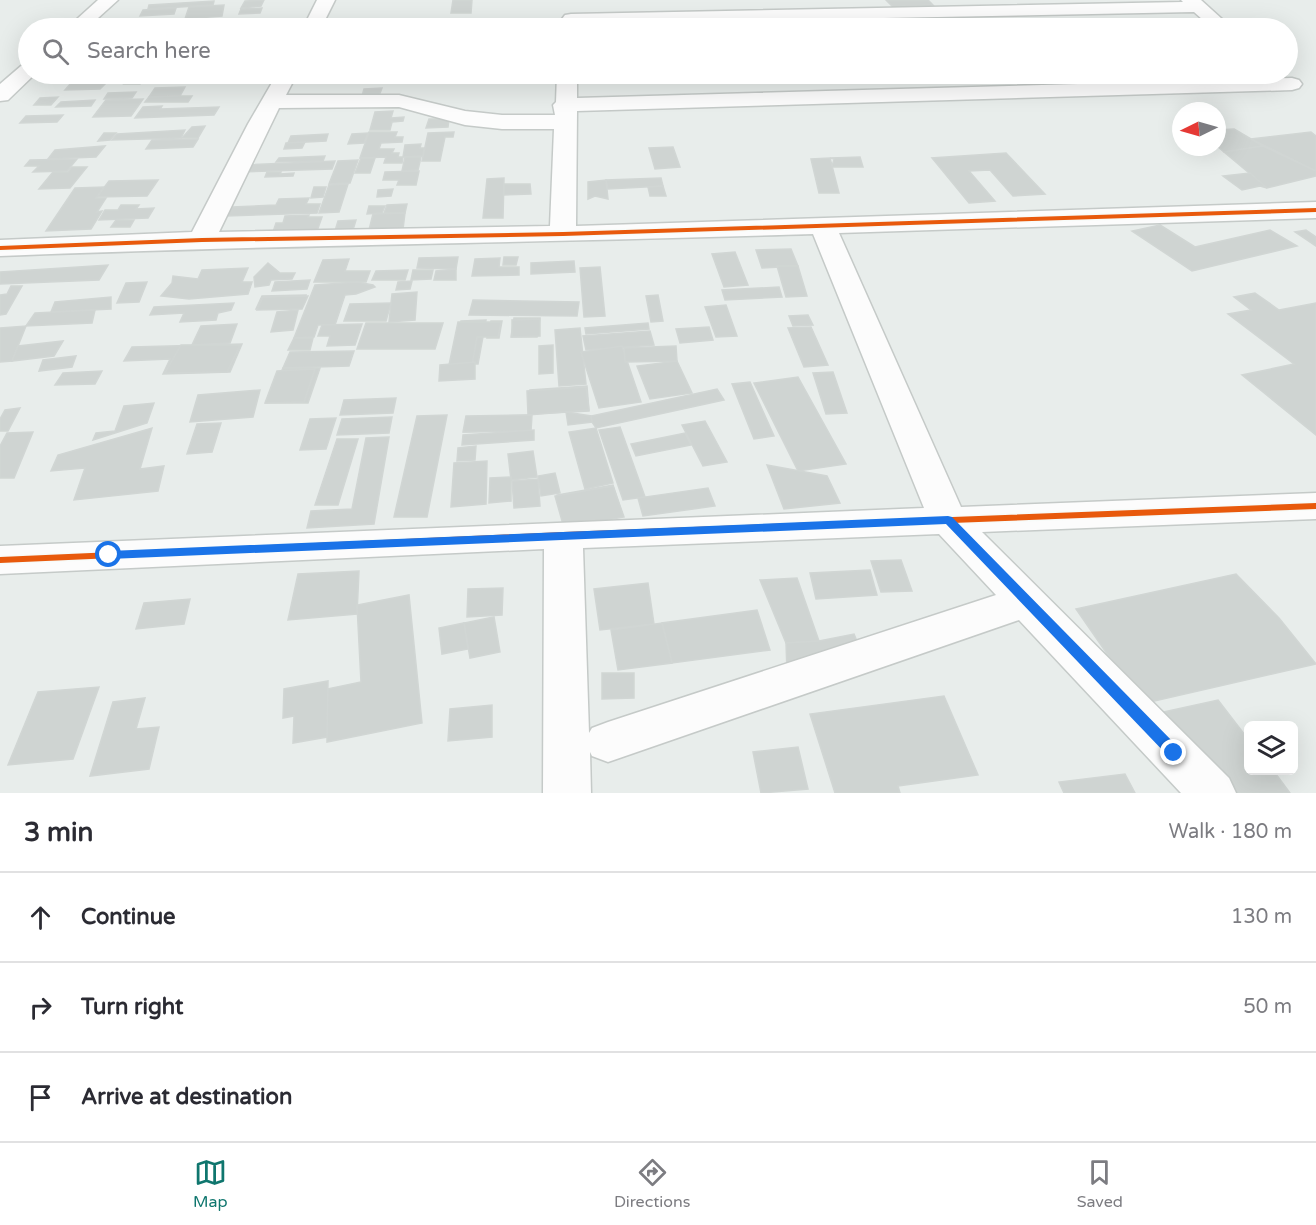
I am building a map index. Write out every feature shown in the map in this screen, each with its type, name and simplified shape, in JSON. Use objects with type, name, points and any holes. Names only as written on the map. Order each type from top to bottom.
[{"type":"street","points":[[88,18],[109,0]]},
{"type":"street","points":[[317,18],[326,0]]},
{"type":"street","points":[[572,18],[573,0]]},
{"type":"street","points":[[758,18],[1195,4],[1211,18]]},
{"type":"street","points":[[0,95],[18,79]]},
{"type":"street","points":[[202,240],[281,84]]},
{"type":"street","points":[[563,234],[566,84]]},
{"type":"street","points":[[271,102],[399,101],[465,118],[502,122],[564,114],[1293,84]]},
{"type":"street","points":[[0,248],[202,240],[563,234],[1316,210]]},
{"type":"street","points":[[822,224],[948,520],[1212,793]]},
{"type":"street","points":[[0,560],[563,535],[1316,506]]},
{"type":"street","points":[[563,535],[567,793]]},
{"type":"street","points":[[608,742],[1028,601]]},
{"type":"building","points":[[264,0],[261,6],[241,8],[245,1]]},
{"type":"building","points":[[453,0],[472,0],[471,13],[451,13]]},
{"type":"building","points":[[886,0],[928,0],[933,5],[893,7]]},
{"type":"building","points":[[214,1],[213,5],[148,9],[149,5]]},
{"type":"building","points":[[224,5],[222,16],[185,18],[189,7]]},
{"type":"building","points":[[176,8],[174,14],[140,16],[143,10]]},
{"type":"building","points":[[262,8],[260,13],[239,14],[241,9]]},
{"type":"building","points":[[70,84],[105,84],[100,89],[65,90]]},
{"type":"building","points":[[185,87],[180,96],[149,97],[155,88]]},
{"type":"building","points":[[382,88],[379,96],[362,96],[364,89]]},
{"type":"building","points":[[136,92],[132,98],[104,99],[108,93]]},
{"type":"building","points":[[192,96],[188,102],[145,102],[149,97]]},
{"type":"building","points":[[58,97],[51,105],[34,105],[40,98]]},
{"type":"building","points":[[143,99],[131,116],[93,117],[106,100]]},
{"type":"building","points":[[95,100],[91,106],[56,107],[61,102]]},
{"type":"building","points":[[162,106],[160,109],[219,107],[214,115],[135,118],[143,107]]},
{"type":"building","points":[[393,111],[391,118],[404,117],[403,121],[392,122],[390,130],[370,130],[375,112]]},
{"type":"building","points":[[63,115],[57,122],[20,123],[26,116]]},
{"type":"building","points":[[429,119],[449,119],[448,127],[426,128]]},
{"type":"building","points":[[205,126],[198,138],[182,138],[192,127]]},
{"type":"building","points":[[1226,129],[1234,129],[1263,146],[1226,152]]},
{"type":"building","points":[[185,130],[181,138],[112,140],[117,134]]},
{"type":"building","points":[[369,132],[397,132],[395,137],[403,137],[402,142],[381,143],[379,149],[394,149],[392,153],[399,153],[398,157],[403,157],[402,163],[384,163],[386,157],[360,158]]},
{"type":"building","points":[[454,132],[453,137],[445,137],[440,161],[422,161],[428,133]]},
{"type":"building","points":[[1311,132],[1316,136],[1316,171],[1251,139]]},
{"type":"building","points":[[104,133],[116,133],[110,140],[98,141]]},
{"type":"building","points":[[368,133],[364,143],[348,144],[352,134]]},
{"type":"building","points":[[328,134],[326,141],[288,143],[291,136]]},
{"type":"building","points":[[198,139],[193,147],[146,149],[152,140]]},
{"type":"building","points":[[305,142],[302,148],[284,149],[286,143]]},
{"type":"building","points":[[421,144],[420,148],[424,148],[423,156],[403,157],[405,145]]},
{"type":"building","points":[[105,146],[96,157],[48,159],[55,150]]},
{"type":"building","points":[[1263,146],[1316,171],[1316,176],[1267,188],[1226,152]]},
{"type":"building","points":[[673,147],[680,167],[655,169],[649,148]]},
{"type":"building","points":[[1006,153],[1045,194],[1013,196],[990,170],[969,171],[995,201],[969,203],[932,158]]},
{"type":"building","points":[[325,156],[323,161],[276,162],[279,158]]},
{"type":"building","points":[[405,157],[421,157],[418,170],[402,171]]},
{"type":"building","points":[[860,157],[863,167],[832,167],[834,159],[830,158]]},
{"type":"building","points":[[361,158],[375,158],[370,173],[355,173]]},
{"type":"building","points":[[830,158],[839,193],[819,193],[811,159]]},
{"type":"building","points":[[77,159],[67,171],[33,172],[39,166],[25,166],[30,160]]},
{"type":"building","points":[[358,160],[350,183],[329,184],[338,161]]},
{"type":"building","points":[[335,161],[332,169],[241,172],[244,165]]},
{"type":"building","points":[[72,167],[87,167],[70,188],[39,189],[53,172],[68,172]]},
{"type":"building","points":[[419,171],[416,185],[397,185],[399,180],[383,180],[385,172]]},
{"type":"building","points":[[267,172],[294,173],[293,176],[265,177]]},
{"type":"building","points":[[1250,173],[1267,188],[1260,186],[1242,190],[1223,176]]},
{"type":"building","points":[[504,178],[503,218],[483,218],[487,179]]},
{"type":"building","points":[[661,178],[663,186],[608,189],[606,180]]},
{"type":"building","points":[[158,180],[147,196],[97,197],[109,181]]},
{"type":"building","points":[[606,180],[608,199],[595,196],[588,199],[588,182]]},
{"type":"building","points":[[348,184],[339,212],[319,213],[329,185]]},
{"type":"building","points":[[504,184],[530,184],[531,194],[504,195]]},
{"type":"building","points":[[663,186],[666,196],[650,196],[648,187]]},
{"type":"building","points":[[104,187],[96,198],[106,198],[97,212],[102,211],[91,229],[46,231],[75,188]]},
{"type":"building","points":[[314,187],[326,187],[323,197],[311,198]]},
{"type":"building","points":[[393,189],[391,196],[377,197],[378,190]]},
{"type":"building","points":[[309,198],[306,204],[320,204],[317,213],[227,216],[232,207],[276,205],[279,199]]},
{"type":"building","points":[[407,204],[405,213],[384,213],[387,205]]},
{"type":"building","points":[[121,205],[139,205],[136,209],[154,208],[148,218],[99,220],[105,210],[118,210]]},
{"type":"building","points":[[369,206],[385,206],[382,213],[367,214]]},
{"type":"building","points":[[405,213],[403,229],[369,230],[373,214]]},
{"type":"building","points":[[309,215],[308,217],[322,217],[317,231],[273,232],[276,223],[283,223],[285,216]]},
{"type":"building","points":[[116,220],[134,220],[130,227],[111,227]]},
{"type":"building","points":[[356,220],[353,230],[335,231],[338,221]]},
{"type":"building","points":[[1160,225],[1195,247],[1270,230],[1297,246],[1192,271],[1132,231]]},
{"type":"building","points":[[1306,230],[1316,237],[1316,246],[1295,232]]},
{"type":"building","points":[[791,249],[798,266],[762,268],[756,250]]},
{"type":"building","points":[[735,252],[748,285],[724,287],[712,254]]},
{"type":"building","points":[[458,257],[456,269],[417,268],[419,258]]},
{"type":"building","points":[[504,257],[518,257],[516,265],[503,265]]},
{"type":"building","points":[[500,258],[499,267],[519,267],[519,275],[472,276],[475,259]]},
{"type":"building","points":[[349,259],[345,271],[370,271],[366,282],[314,282],[323,260]]},
{"type":"building","points":[[574,261],[575,272],[531,274],[531,263]]},
{"type":"building","points":[[268,263],[280,273],[295,273],[292,279],[271,280],[269,285],[255,287],[254,277]]},
{"type":"building","points":[[108,265],[99,280],[0,284],[0,272]]},
{"type":"building","points":[[777,266],[798,266],[807,296],[786,297]]},
{"type":"building","points":[[600,267],[605,316],[584,317],[580,268]]},
{"type":"building","points":[[248,268],[242,282],[252,282],[248,294],[189,299],[161,296],[172,283],[173,276],[198,279],[202,270]]},
{"type":"building","points":[[456,269],[456,280],[434,280],[436,271]]},
{"type":"building","points":[[408,270],[405,280],[372,280],[376,271]]},
{"type":"building","points":[[413,270],[433,270],[431,279],[411,280]]},
{"type":"building","points":[[310,280],[307,289],[272,291],[275,282]]},
{"type":"building","points":[[412,281],[410,289],[396,290],[398,282]]},
{"type":"building","points":[[147,282],[139,302],[117,303],[126,283]]},
{"type":"building","points":[[357,282],[375,287],[356,294],[345,295],[335,325],[318,325],[314,337],[294,338],[315,285]]},
{"type":"building","points":[[11,286],[22,286],[6,314],[0,315],[0,295],[7,294]]},
{"type":"building","points":[[779,287],[782,297],[725,300],[722,290]]},
{"type":"building","points":[[417,292],[415,320],[389,322],[392,294]]},
{"type":"building","points":[[1255,293],[1279,310],[1316,303],[1316,435],[1242,375],[1294,364],[1228,314],[1251,310],[1234,297]]},
{"type":"building","points":[[306,295],[301,308],[256,309],[262,296]]},
{"type":"building","points":[[658,295],[663,321],[651,322],[646,296]]},
{"type":"building","points":[[308,296],[302,309],[257,310],[263,297]]},
{"type":"building","points":[[111,297],[111,309],[51,312],[55,302]]},
{"type":"building","points":[[473,300],[579,302],[577,316],[469,315]]},
{"type":"building","points":[[234,303],[231,310],[218,313],[216,320],[180,322],[184,313],[150,315],[154,307]]},
{"type":"building","points":[[391,303],[386,321],[344,321],[350,304]]},
{"type":"building","points":[[726,305],[737,336],[716,337],[705,307]]},
{"type":"building","points":[[95,310],[92,323],[26,326],[35,313]]},
{"type":"building","points":[[298,310],[293,330],[271,332],[277,312]]},
{"type":"building","points":[[808,315],[813,325],[793,326],[789,316]]},
{"type":"building","points":[[514,318],[540,318],[537,337],[511,337]]},
{"type":"building","points":[[540,319],[540,336],[512,337],[512,320]]},
{"type":"building","points":[[486,320],[478,364],[451,364],[461,321]]},
{"type":"building","points":[[491,321],[502,321],[499,338],[487,338]]},
{"type":"building","points":[[458,322],[501,322],[498,337],[477,337],[472,365],[449,365]]},
{"type":"building","points":[[366,323],[443,323],[435,349],[357,349]]},
{"type":"building","points":[[648,323],[649,329],[586,334],[585,328]]},
{"type":"building","points":[[237,324],[230,343],[192,345],[201,326]]},
{"type":"building","points":[[362,324],[355,345],[327,346],[330,336],[318,336],[322,325]]},
{"type":"building","points":[[26,326],[12,361],[0,362],[0,328]]},
{"type":"building","points":[[709,327],[713,340],[680,343],[676,329]]},
{"type":"building","points":[[811,327],[828,365],[804,367],[788,328]]},
{"type":"building","points":[[580,328],[586,384],[559,386],[555,330]]},
{"type":"building","points":[[650,331],[654,345],[586,350],[583,336]]},
{"type":"building","points":[[294,338],[313,338],[310,350],[288,350]]},
{"type":"building","points":[[63,341],[54,356],[12,361],[18,346]]},
{"type":"building","points":[[242,344],[230,372],[163,374],[170,359],[124,361],[132,347]]},
{"type":"building","points":[[181,345],[240,345],[227,372],[165,373]]},
{"type":"building","points":[[553,345],[553,373],[539,374],[539,346]]},
{"type":"building","points":[[622,346],[641,402],[599,408],[581,352]]},
{"type":"building","points":[[676,346],[677,361],[625,362],[624,348]]},
{"type":"building","points":[[354,351],[349,366],[283,368],[290,352]]},
{"type":"building","points":[[76,356],[72,367],[39,371],[43,360]]},
{"type":"building","points":[[677,361],[692,393],[650,399],[637,366]]},
{"type":"building","points":[[475,362],[475,379],[439,381],[440,365]]},
{"type":"building","points":[[283,368],[320,368],[308,403],[266,403]]},
{"type":"building","points":[[315,369],[304,402],[265,403],[277,371]]},
{"type":"building","points":[[102,371],[95,384],[55,385],[63,373]]},
{"type":"building","points":[[833,372],[847,413],[826,414],[813,373]]},
{"type":"building","points":[[798,377],[846,464],[798,471],[754,383]]},
{"type":"building","points":[[750,382],[774,436],[754,439],[732,384]]},
{"type":"building","points":[[587,386],[589,411],[530,414],[530,390]]},
{"type":"building","points":[[586,387],[589,410],[528,415],[527,391]]},
{"type":"building","points":[[717,389],[724,400],[596,428],[592,422],[591,416]]},
{"type":"building","points":[[260,390],[253,417],[190,422],[198,395]]},
{"type":"building","points":[[396,398],[393,413],[340,415],[344,400]]},
{"type":"building","points":[[154,403],[147,423],[93,440],[96,433],[115,431],[124,406]]},
{"type":"building","points":[[20,408],[8,431],[0,431],[0,419],[5,410]]},
{"type":"building","points":[[566,412],[591,416],[592,422],[568,425]]},
{"type":"building","points":[[447,415],[427,517],[394,517],[417,416]]},
{"type":"building","points":[[531,415],[529,430],[464,432],[466,417]]},
{"type":"building","points":[[532,415],[531,431],[463,432],[466,416]]},
{"type":"building","points":[[392,417],[389,433],[337,435],[342,419]]},
{"type":"building","points":[[336,418],[326,449],[300,450],[310,419]]},
{"type":"building","points":[[705,421],[727,462],[703,466],[682,425]]},
{"type":"building","points":[[221,423],[212,452],[187,454],[197,424]]},
{"type":"building","points":[[620,427],[645,497],[623,500],[599,430]]},
{"type":"building","points":[[152,428],[140,469],[164,466],[158,491],[74,500],[85,468],[51,471],[58,455]]},
{"type":"building","points":[[596,428],[613,483],[585,489],[569,432]]},
{"type":"building","points":[[534,430],[534,440],[462,445],[463,435]]},
{"type":"building","points":[[33,432],[14,478],[0,478],[0,446],[7,433]]},
{"type":"building","points":[[685,433],[691,445],[636,456],[631,444]]},
{"type":"building","points":[[389,437],[374,524],[307,528],[311,511],[352,509],[366,438]]},
{"type":"building","points":[[337,439],[358,439],[338,505],[315,505]]},
{"type":"building","points":[[476,446],[475,460],[457,461],[458,448]]},
{"type":"building","points":[[533,451],[537,477],[511,480],[508,454]]},
{"type":"building","points":[[487,461],[486,504],[451,507],[454,463]]},
{"type":"building","points":[[767,465],[827,476],[840,503],[784,509]]},
{"type":"building","points":[[555,473],[560,493],[541,496],[538,476]]},
{"type":"building","points":[[511,477],[511,501],[489,503],[490,478]]},
{"type":"building","points":[[538,479],[540,506],[514,508],[512,481]]},
{"type":"building","points":[[613,485],[623,516],[566,526],[557,495]]},
{"type":"building","points":[[613,486],[624,517],[564,528],[555,496]]},
{"type":"building","points":[[708,488],[715,506],[643,516],[638,498]]},
{"type":"building","points":[[901,560],[912,591],[881,592],[871,561]]},
{"type":"building","points":[[870,570],[877,595],[816,599],[810,573]]},
{"type":"building","points":[[359,571],[357,614],[288,620],[298,574]]},
{"type":"building","points":[[1236,574],[1279,618],[1316,664],[1146,703],[1110,658],[1076,609]]},
{"type":"building","points":[[797,578],[819,641],[786,643],[760,580]]},
{"type":"building","points":[[648,583],[654,624],[600,630],[594,589]]},
{"type":"building","points":[[503,588],[502,615],[467,617],[468,589]]},
{"type":"building","points":[[409,595],[422,723],[327,742],[327,689],[361,682],[357,605]]},
{"type":"building","points":[[190,599],[184,624],[136,629],[144,603]]},
{"type":"building","points":[[757,610],[770,650],[672,663],[662,623]]},
{"type":"building","points":[[494,617],[500,652],[470,658],[464,623]]},
{"type":"building","points":[[464,623],[468,649],[442,654],[439,628]]},
{"type":"building","points":[[662,623],[672,663],[618,670],[611,630]]},
{"type":"building","points":[[854,634],[861,651],[787,671],[786,643],[819,641]]},
{"type":"building","points":[[602,673],[634,673],[634,698],[602,699]]},
{"type":"building","points":[[328,681],[327,737],[293,743],[294,716],[283,718],[284,689]]},
{"type":"building","points":[[99,687],[73,759],[8,765],[38,692]]},
{"type":"building","points":[[944,696],[978,775],[898,786],[900,793],[835,793],[810,714]]},
{"type":"building","points":[[145,698],[136,729],[159,727],[149,769],[90,776],[113,702]]},
{"type":"building","points":[[1218,700],[1244,734],[1244,775],[1277,775],[1290,793],[1217,793],[1159,713]]},
{"type":"building","points":[[492,705],[492,737],[448,741],[450,709]]},
{"type":"building","points":[[798,747],[808,789],[761,793],[753,752]]},
{"type":"building","points":[[1125,774],[1135,793],[1064,793],[1059,782]]},
{"type":"cycle path","points":[[0,248],[202,240],[563,234],[1316,210]]},
{"type":"cycle path","points":[[0,560],[563,535],[1316,506]]},
{"type":"route","points":[[109,555],[948,520],[1174,753]]}]
